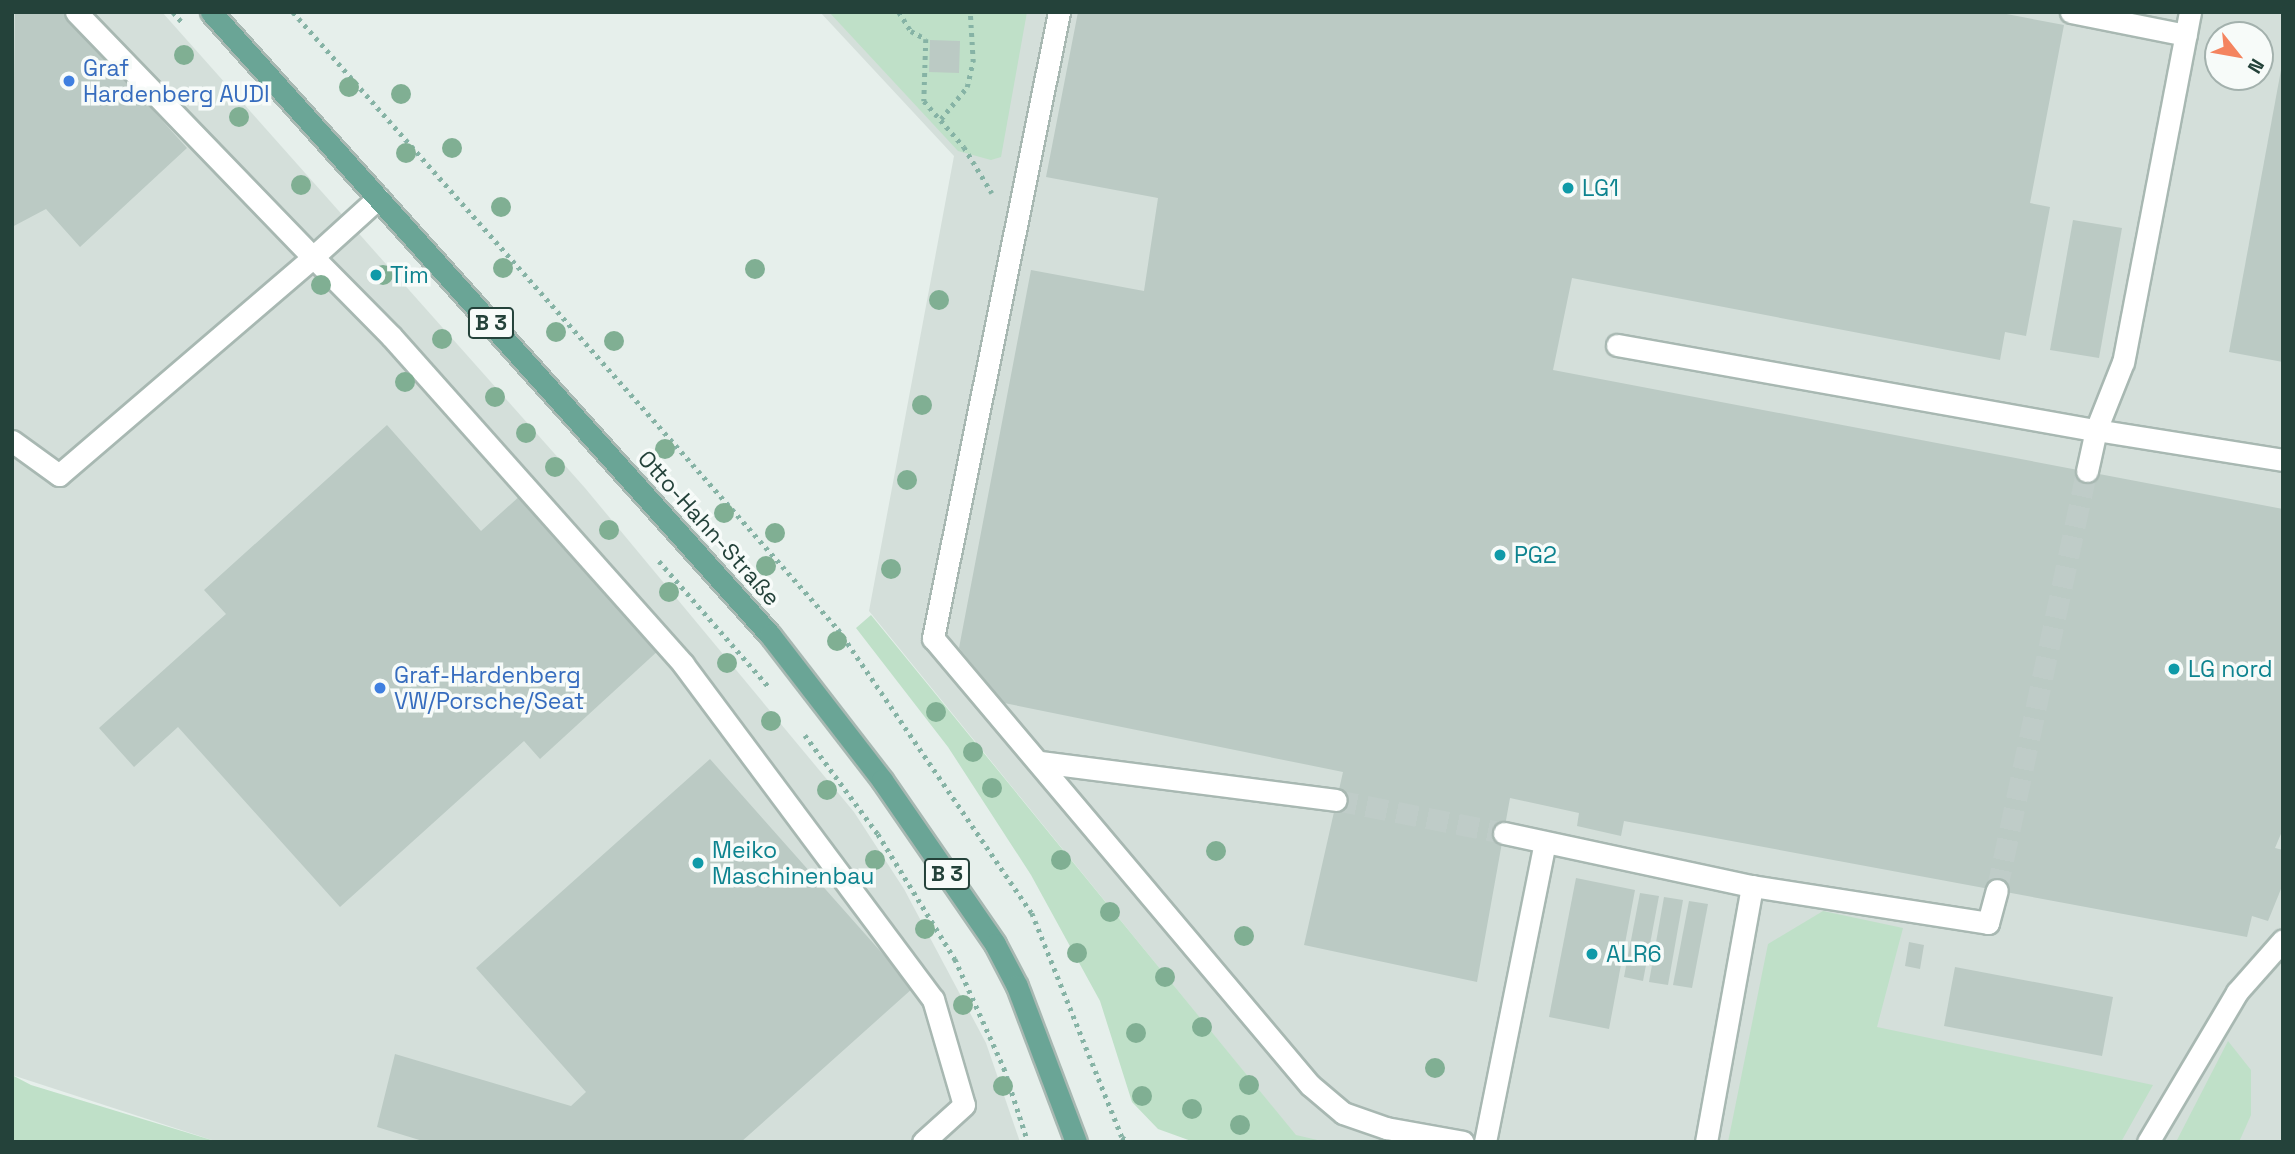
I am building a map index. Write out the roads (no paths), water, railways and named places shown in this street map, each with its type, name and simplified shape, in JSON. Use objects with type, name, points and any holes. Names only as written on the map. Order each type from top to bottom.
[{"type":"main road","name":"Otto-Hahn-Straße","points":[[211,12],[770,635],[882,779],[995,944],[1017,986],[1076,1142]]},
{"type":"lane","points":[[76,12],[392,337],[683,664],[933,999],[964,1105],[923,1142]]},
{"type":"lane","points":[[1059,12],[1017,234],[933,638],[1310,1085],[1343,1113],[1386,1128],[1463,1142]]},
{"type":"lane","points":[[2071,12],[2186,35]]},
{"type":"lane","points":[[2087,471],[2096,430],[2123,362],[2190,12]]},
{"type":"lane","points":[[12,441],[59,475],[378,198]]},
{"type":"lane","points":[[1617,345],[2096,430],[2283,460]]},
{"type":"lane","points":[[1040,762],[1336,800]]},
{"type":"lane","points":[[1503,833],[1752,886],[1989,923],[1997,890]]},
{"type":"lane","points":[[1485,1142],[1545,843]]},
{"type":"lane","points":[[1706,1142],[1752,886]]},
{"type":"lane","points":[[2148,1142],[2237,992],[2283,940]]},
{"type":"tunnel","points":[[1997,890],[2087,471]]},
{"type":"tunnel","points":[[1336,800],[1504,833]]},
{"type":"place","name":"Graf Hardenberg AUDI","points":[[69,81]]},
{"type":"place","name":"LG1","points":[[1568,188]]},
{"type":"place","name":"Tim","points":[[376,275]]},
{"type":"place","name":"PG2","points":[[1500,555]]},
{"type":"place","name":"LG nord","points":[[2174,669]]},
{"type":"place","name":"Graf-Hardenberg VW/Porsche/Seat","points":[[380,688]]},
{"type":"place","name":"Meiko Maschinenbau","points":[[698,863]]},
{"type":"place","name":"ALR6","points":[[1592,954]]}]
